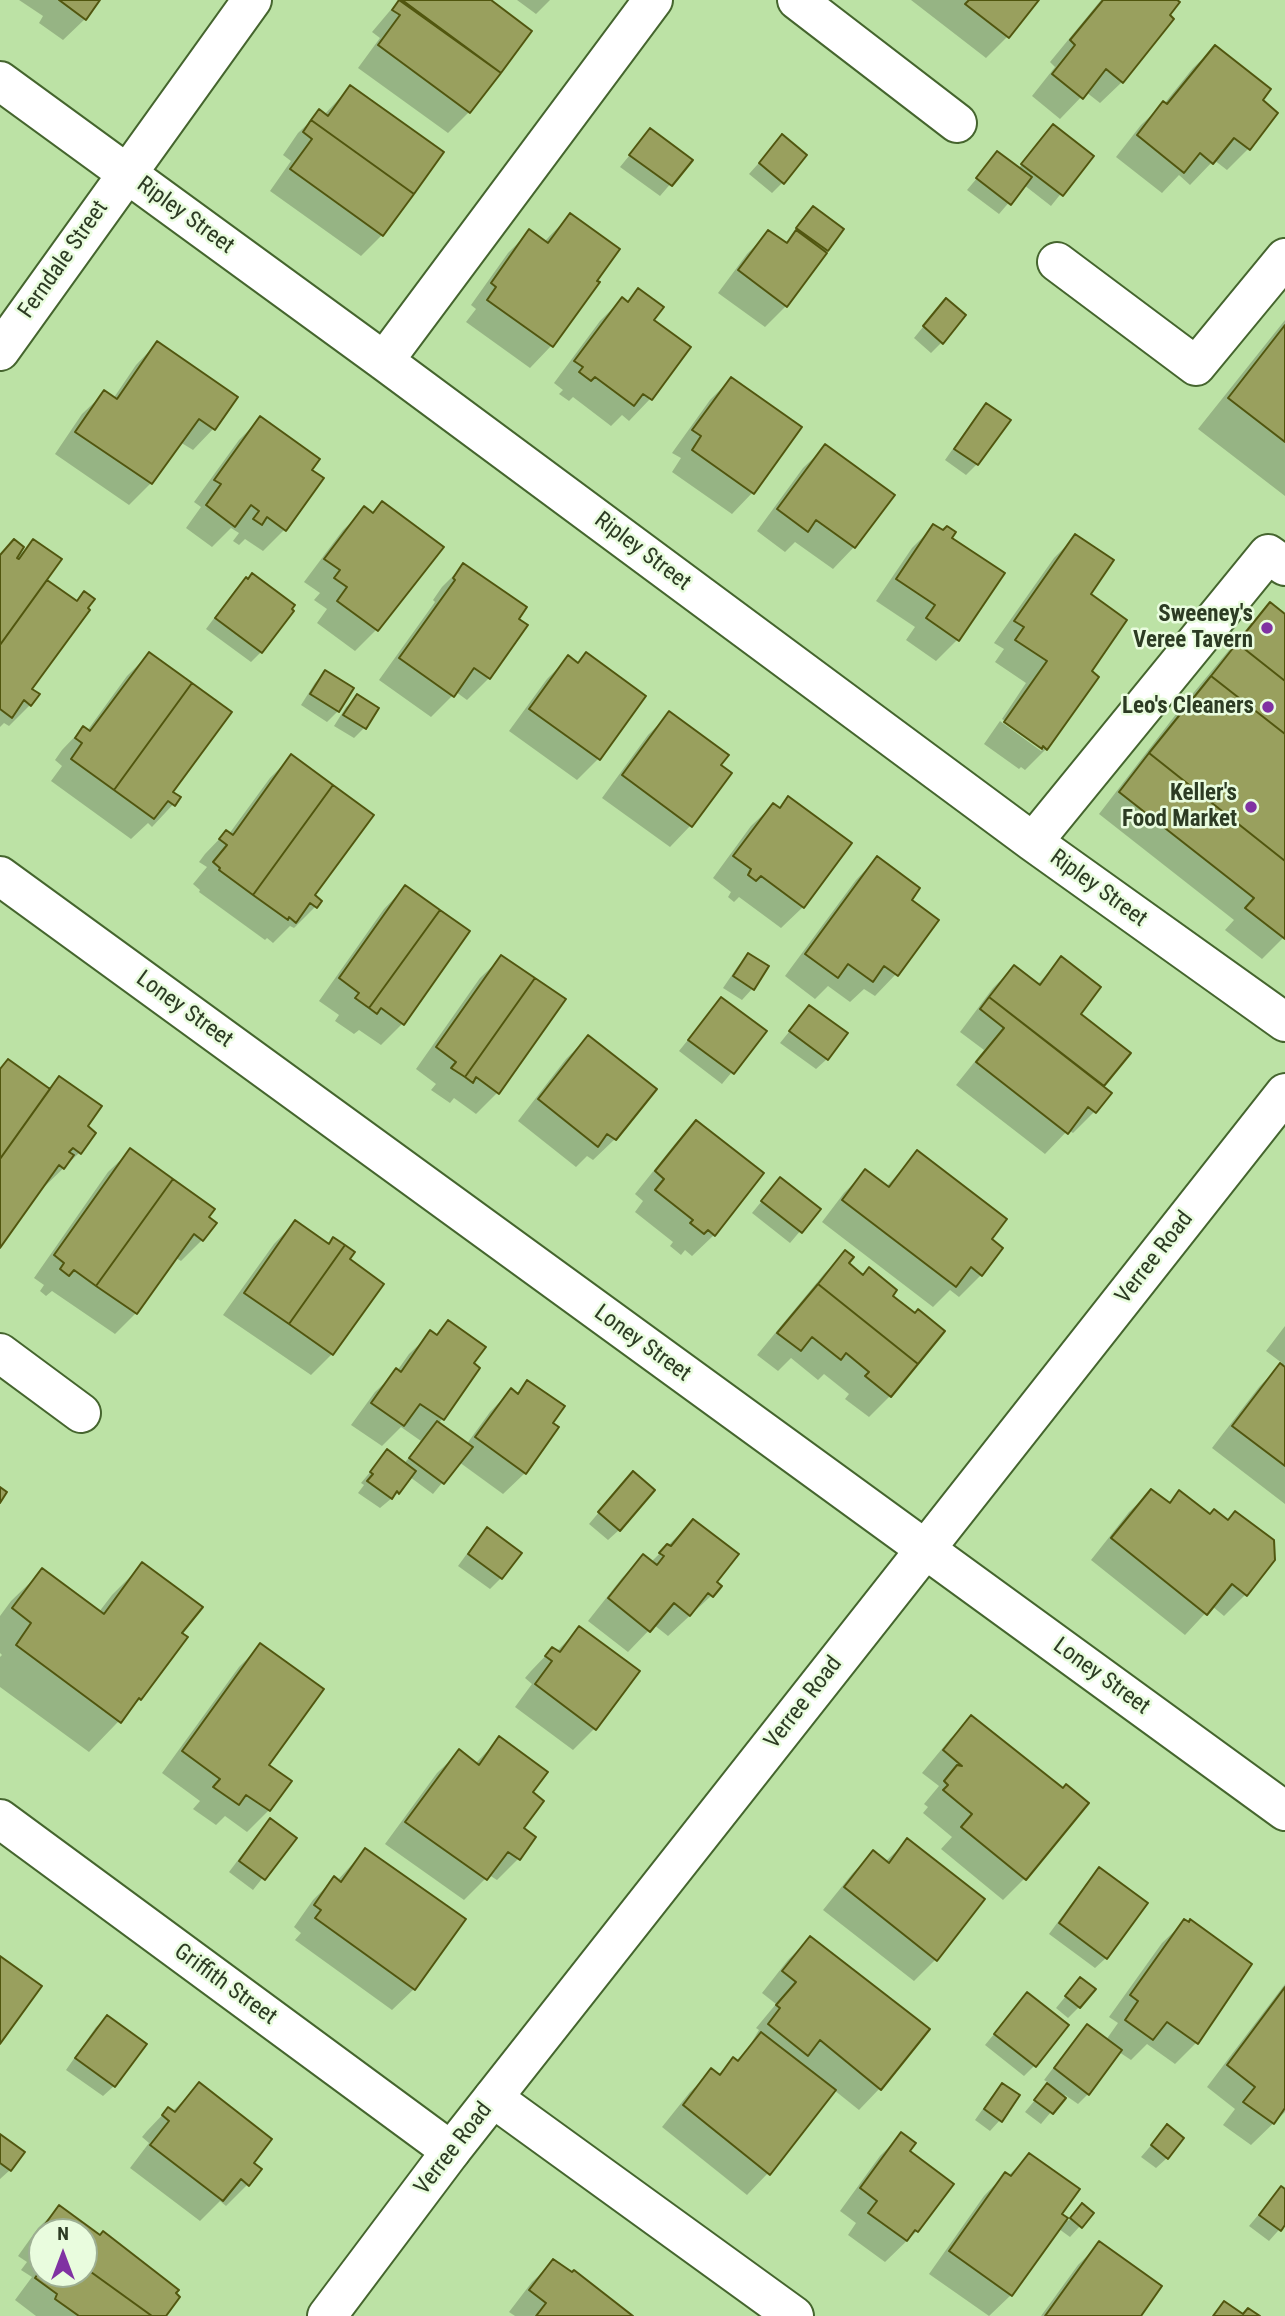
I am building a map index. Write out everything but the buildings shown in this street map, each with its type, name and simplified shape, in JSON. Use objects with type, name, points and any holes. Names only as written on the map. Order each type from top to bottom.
[{"type":"street","name":"Ferndale Street","points":[[0,351],[252,0]]},
{"type":"street","points":[[384,361],[653,0]]},
{"type":"street","points":[[797,0],[957,123]]},
{"type":"street","name":"Ripley Street","points":[[0,81],[384,361],[1033,842],[1285,1022]]},
{"type":"street","points":[[1057,262],[1196,366],[1285,258]]},
{"type":"street","points":[[1033,842],[1268,554],[1285,566]]},
{"type":"street","name":"Loney Street","points":[[0,876],[1285,1811]]},
{"type":"street","name":"Verree Road","points":[[327,2316],[451,2151],[1285,1093]]},
{"type":"street","points":[[0,1353],[81,1413]]},
{"type":"street","name":"Griffith Street","points":[[0,1819],[451,2151]]},
{"type":"street","points":[[493,2098],[794,2316]]},
{"type":"place","name":"Sweeney's Veree Tavern","points":[[1267,628]]},
{"type":"place","name":"Leo's Cleaners","points":[[1268,707]]},
{"type":"place","name":"Keller's Food Market","points":[[1251,807]]}]
